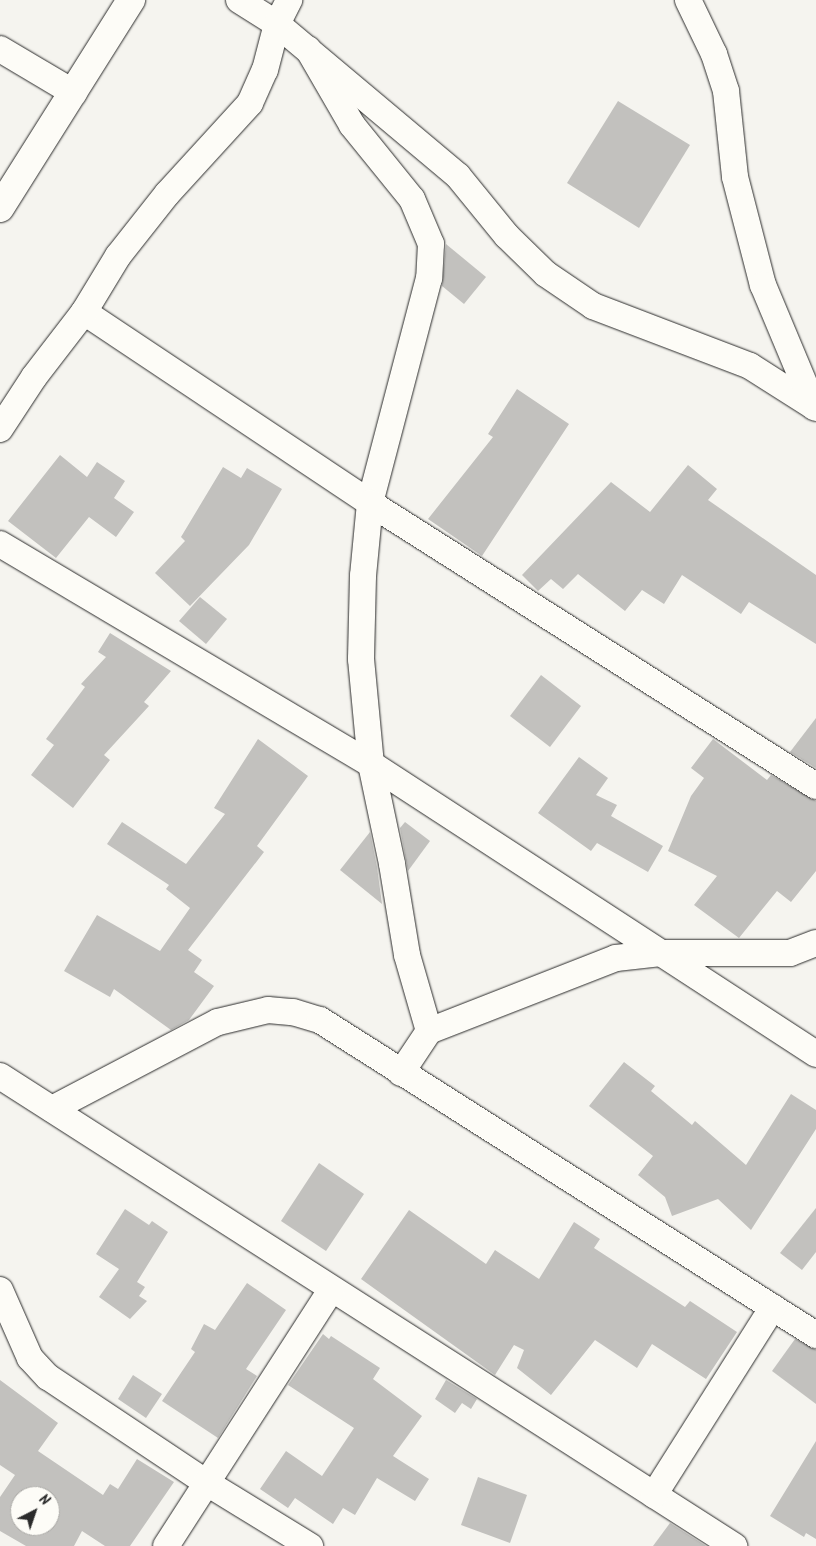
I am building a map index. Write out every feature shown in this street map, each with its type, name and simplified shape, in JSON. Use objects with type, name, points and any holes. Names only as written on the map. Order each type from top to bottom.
[{"type":"street","points":[[0,208],[131,0]]},
{"type":"street","points":[[239,0],[277,24],[458,176],[507,236],[546,274],[593,306],[750,366],[815,408]]},
{"type":"street","points":[[0,430],[34,377],[84,312],[118,256],[167,194],[250,103],[265,70],[277,24],[289,0]]},
{"type":"street","points":[[688,0],[714,54],[726,90],[734,176],[763,285],[815,408]]},
{"type":"street","points":[[0,49],[74,93]]},
{"type":"street","points":[[308,49],[352,125],[412,200],[432,244],[430,278],[370,502],[363,576],[361,659],[370,764],[392,864],[407,955],[429,1031]]},
{"type":"street","points":[[84,312],[370,502],[816,786]]},
{"type":"street","points":[[0,544],[370,764],[816,1054]]},
{"type":"street","points":[[401,1073],[429,1031],[616,958],[661,953],[790,953],[816,943]]},
{"type":"street","points":[[52,1108],[218,1022],[268,1010],[293,1012],[320,1020],[816,1335]]},
{"type":"street","points":[[0,1076],[331,1290],[734,1546]]},
{"type":"street","points":[[0,1290],[30,1358],[48,1376],[207,1483],[310,1546]]},
{"type":"street","points":[[166,1546],[331,1290]]},
{"type":"street","points":[[654,1495],[772,1307]]},
{"type":"building","points":[[618,101],[690,145],[639,228],[567,183]]},
{"type":"building","points":[[446,244],[486,277],[464,304],[442,286]]},
{"type":"building","points":[[517,389],[569,424],[482,556],[428,519],[493,437],[488,434]]},
{"type":"building","points":[[60,455],[87,477],[97,462],[125,481],[114,498],[134,512],[116,537],[89,517],[56,558],[8,521]]},
{"type":"building","points":[[688,465],[717,489],[708,500],[816,575],[816,644],[749,602],[741,614],[682,575],[664,604],[642,590],[625,611],[578,574],[563,589],[551,579],[538,591],[522,575],[611,482],[650,512]]},
{"type":"building","points":[[223,467],[241,478],[247,468],[282,489],[249,545],[190,606],[155,573],[185,541],[181,537]]},
{"type":"building","points":[[200,597],[227,619],[206,644],[179,621]]},
{"type":"building","points":[[110,633],[171,671],[144,702],[149,706],[104,755],[110,760],[73,808],[31,775],[54,745],[46,739],[85,687],[81,684],[106,657],[98,652]]},
{"type":"building","points":[[541,675],[581,706],[550,747],[510,716]]},
{"type":"building","points":[[816,718],[816,768],[790,752]]},
{"type":"building","points":[[258,739],[308,776],[257,846],[264,852],[188,950],[202,960],[194,972],[214,986],[189,1020],[171,1030],[114,989],[110,997],[64,971],[97,915],[160,951],[190,908],[166,889],[169,885],[107,844],[122,822],[186,864],[225,814],[214,808]]},
{"type":"building","points":[[713,739],[767,780],[771,775],[816,801],[816,871],[791,902],[777,891],[739,938],[694,905],[717,876],[668,851],[691,796],[704,778],[691,768]]},
{"type":"building","points":[[579,757],[608,778],[596,795],[617,805],[611,816],[663,846],[648,872],[597,843],[591,851],[538,813]]},
{"type":"building","points":[[405,822],[430,841],[408,871],[400,828]]},
{"type":"building","points":[[370,832],[377,867],[382,904],[340,870]]},
{"type":"building","points":[[624,1062],[655,1086],[651,1091],[692,1125],[695,1121],[746,1165],[791,1094],[816,1110],[816,1129],[751,1230],[718,1199],[672,1216],[665,1197],[638,1175],[653,1156],[589,1106]]},
{"type":"building","points":[[319,1163],[364,1194],[326,1251],[281,1221]]},
{"type":"building","points":[[816,1208],[816,1252],[802,1270],[780,1253]]},
{"type":"building","points":[[125,1209],[149,1225],[152,1221],[168,1232],[137,1282],[145,1287],[139,1296],[147,1301],[130,1319],[99,1297],[119,1269],[96,1254]]},
{"type":"building","points":[[409,1210],[486,1264],[495,1250],[539,1279],[574,1222],[600,1239],[594,1248],[685,1307],[690,1301],[737,1332],[706,1379],[652,1344],[637,1368],[595,1340],[551,1395],[517,1368],[524,1350],[514,1345],[495,1375],[361,1279]]},
{"type":"building","points":[[247,1283],[286,1310],[246,1369],[257,1376],[218,1438],[162,1401],[195,1352],[191,1349],[204,1324],[215,1330]]},
{"type":"building","points":[[323,1334],[329,1339],[331,1336],[380,1368],[373,1379],[422,1416],[393,1456],[429,1479],[415,1501],[377,1478],[355,1515],[343,1508],[333,1524],[295,1498],[288,1508],[260,1489],[286,1451],[322,1476],[354,1428],[288,1385]]},
{"type":"building","points":[[795,1339],[816,1350],[816,1404],[772,1371]]},
{"type":"building","points":[[133,1375],[162,1394],[146,1418],[118,1399]]},
{"type":"building","points":[[0,1380],[58,1423],[38,1451],[103,1495],[110,1484],[118,1489],[137,1459],[174,1482],[130,1546],[105,1546],[82,1531],[74,1546],[26,1546],[0,1531],[0,1497],[15,1475],[0,1465]]},
{"type":"building","points":[[446,1380],[477,1399],[471,1409],[462,1403],[455,1413],[435,1399]]},
{"type":"building","points":[[816,1441],[816,1539],[806,1533],[804,1537],[770,1516]]},
{"type":"building","points":[[478,1477],[527,1495],[510,1543],[461,1525]]},
{"type":"building","points":[[670,1523],[706,1546],[653,1546]]}]
